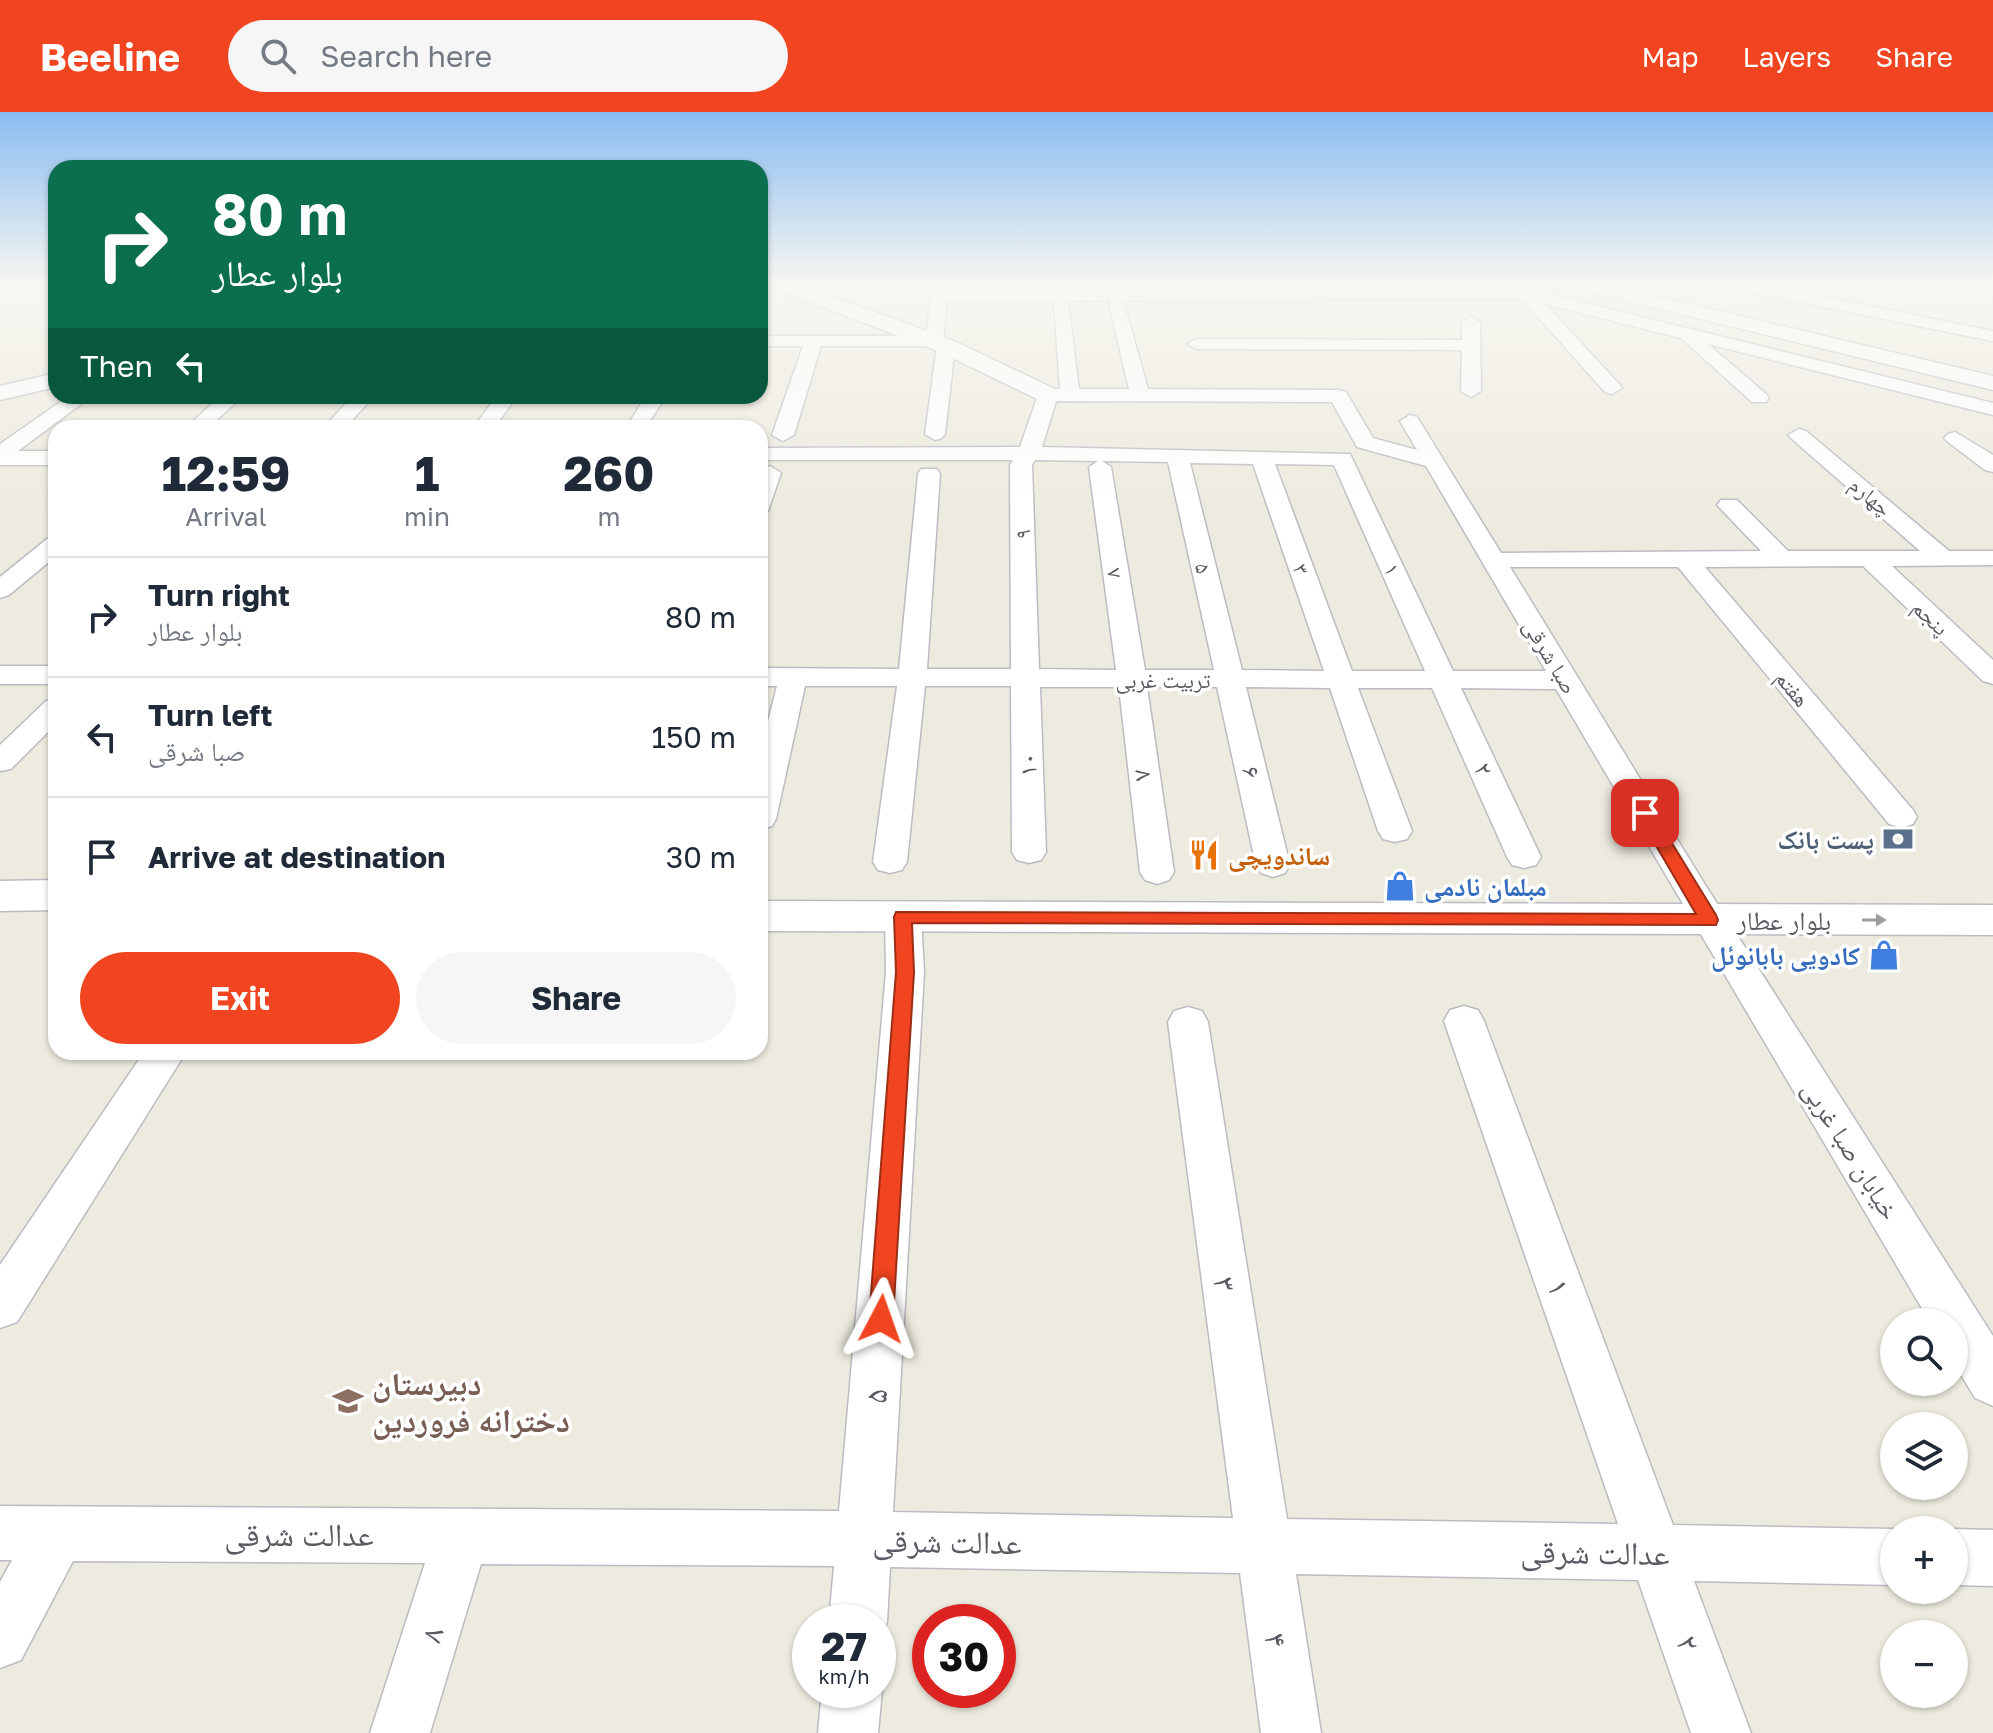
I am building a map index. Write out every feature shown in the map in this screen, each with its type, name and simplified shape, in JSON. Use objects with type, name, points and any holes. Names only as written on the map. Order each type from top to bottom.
[{"type":"street","points":[[783,435],[808,360]]},
{"type":"street","points":[[935,434],[939,360]]},
{"type":"street","points":[[975,360],[1048,395],[1339,396],[1365,442],[1435,462]]},
{"type":"street","points":[[1067,360],[1070,396]]},
{"type":"street","points":[[1131,360],[1140,396]]},
{"type":"street","points":[[1201,360],[1204,367]]},
{"type":"street","points":[[1321,360],[1325,367]]},
{"type":"street","points":[[1470,360],[1471,391]]},
{"type":"street","points":[[1586,360],[1612,388]]},
{"type":"street","points":[[1715,360],[1759,398]]},
{"type":"street","points":[[1788,360],[1993,409]]},
{"type":"street","points":[[1896,360],[1993,383]]},
{"type":"street","points":[[1961,360],[1993,367]]},
{"type":"street","points":[[0,380],[48,369]]},
{"type":"street","points":[[0,393],[48,382]]},
{"type":"street","name":"۹","points":[[1024,678],[1021,465],[1048,395]]},
{"type":"street","points":[[49,420],[71,404]]},
{"type":"street","points":[[204,420],[224,404]]},
{"type":"street","points":[[341,420],[356,404]]},
{"type":"street","points":[[0,456],[48,421]]},
{"type":"street","name":"صبا شرقی","points":[[1410,421],[1701,906]]},
{"type":"street","name":"چهارم","points":[[1799,435],[1943,558]]},
{"type":"street","points":[[1955,438],[1993,465]]},
{"type":"street","points":[[768,464],[1028,453],[1262,458]]},
{"type":"street","points":[[0,456],[48,458]]},
{"type":"street","name":"۵","points":[[1178,457],[1231,679]]},
{"type":"street","name":"۱","points":[[1262,458],[1342,459],[1444,680]]},
{"type":"street","name":"۳","points":[[1262,458],[1341,679]]},
{"type":"street","name":"۷","points":[[1100,467],[1132,679]]},
{"type":"street","points":[[890,862],[912,678],[929,474]]},
{"type":"street","points":[[1729,505],[1781,558]]},
{"type":"street","points":[[0,590],[48,551]]},
{"type":"street","name":"پنجم","points":[[1869,558],[1993,675]]},
{"type":"street","points":[[1494,560],[1993,558]]},
{"type":"street","name":"هفتم","points":[[1685,559],[1901,817]]},
{"type":"street","points":[[0,675],[48,675]]},
{"type":"street","name":"تربیت غربی","points":[[768,677],[1566,680]]},
{"type":"street","points":[[768,785],[793,677]]},
{"type":"street","name":"۱۰","points":[[1024,678],[1029,852]]},
{"type":"street","name":"۸","points":[[1132,679],[1157,872]]},
{"type":"street","name":"۶","points":[[1231,679],[1273,865]]},
{"type":"street","points":[[1341,679],[1395,831]]},
{"type":"street","name":"۲","points":[[1444,680],[1524,857]]},
{"type":"street","points":[[0,762],[48,715]]},
{"type":"street","name":"بلوار عطار","points":[[768,891],[1701,906],[1993,920]]},
{"type":"street","name":"بلوار عطار","points":[[768,916],[1701,906],[1993,891]]},
{"type":"street","points":[[0,896],[48,895]]},
{"type":"street","name":"خیابان صبا غربی","points":[[1701,906],[1988,1364]]},
{"type":"street","name":"۵","points":[[865,1539],[905,972],[903,917]]},
{"type":"street","points":[[0,919],[48,918]]},
{"type":"street","name":"۱","points":[[1464,1021],[1656,1553]]},
{"type":"street","name":"۳","points":[[1188,1022],[1264,1547]]},
{"type":"street","points":[[0,1306],[161,1060]]},
{"type":"street","name":"عدالت شرقی","points":[[0,1533],[865,1539],[1880,1557]]},
{"type":"street","points":[[0,1639],[58,1533]]},
{"type":"street","name":"۸","points":[[400,1733],[462,1535]]},
{"type":"street","points":[[860,1604],[865,1539]]},
{"type":"street","name":"۴","points":[[1264,1547],[1291,1733]]},
{"type":"street","name":"۲","points":[[1656,1553],[1721,1733]]},
{"type":"street","points":[[1968,1557],[1993,1558]]},
{"type":"street","points":[[848,1733],[850,1708]]},
{"type":"place","name":"پست بانک","points":[[1898,839]]},
{"type":"place","name":"ساندویچی","points":[[1204,855]]},
{"type":"place","name":"مبلمان نادمی","points":[[1400,886]]},
{"type":"place","name":"کادویی بابانوئل","points":[[1884,955]]},
{"type":"place","name":"دبیرستان دخترانه فروردین","points":[[348,1401]]},
{"type":"route","points":[[881,1319],[905,972],[903,917],[1709,920],[1645,813]]}]
